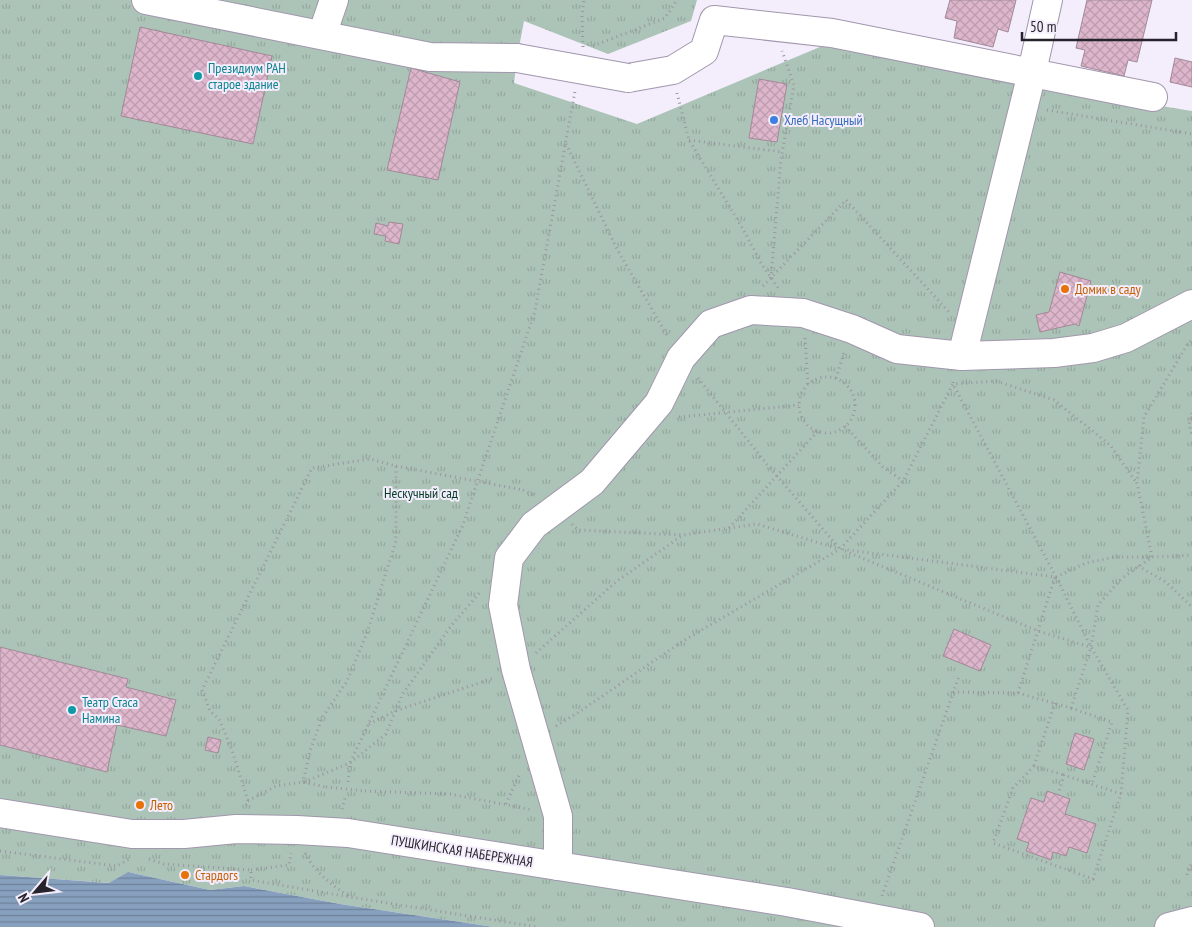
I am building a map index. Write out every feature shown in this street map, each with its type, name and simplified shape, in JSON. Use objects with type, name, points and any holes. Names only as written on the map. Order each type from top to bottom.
[{"type":"lane","points":[[146,0],[430,57],[517,58],[628,78],[673,70],[704,51],[717,10],[773,27],[832,33],[1153,97]]},
{"type":"lane","points":[[322,35],[334,0]]},
{"type":"lane","points":[[962,356],[1048,0]]},
{"type":"lane","points":[[558,866],[558,816],[516,670],[503,605],[509,558],[534,524],[592,482],[659,403],[681,358],[711,324],[750,310],[803,313],[852,329],[897,349],[962,356],[1054,353],[1093,348],[1126,338],[1192,304]]},
{"type":"lane","name":"ПУШКИНСКАЯ НАБЕРЕЖНАЯ","points":[[0,813],[132,834],[184,834],[236,829],[348,833],[786,902],[920,927]]},
{"type":"lane","points":[[1169,927],[1192,921]]},
{"type":"path","points":[[583,50],[582,16],[584,0]]},
{"type":"path","points":[[592,46],[665,18],[677,0]]},
{"type":"path","points":[[771,278],[782,152],[794,85],[773,27]]},
{"type":"path","points":[[673,70],[679,106],[689,140],[771,278],[781,292],[803,313],[808,384]]},
{"type":"path","points":[[348,782],[350,762],[462,528],[535,311],[576,86]]},
{"type":"path","points":[[1047,110],[1192,134]]},
{"type":"path","points":[[689,140],[782,152]]},
{"type":"path","points":[[566,144],[617,249],[672,342]]},
{"type":"path","points":[[759,291],[846,200],[947,310]]},
{"type":"path","points":[[1152,557],[1137,482],[1144,417],[1192,340]]},
{"type":"path","points":[[536,738],[579,712],[683,641],[840,550],[903,481],[953,384],[962,356]]},
{"type":"path","points":[[692,372],[840,550],[1056,577],[1086,563],[1116,556],[1192,555]]},
{"type":"path","points":[[836,378],[851,390],[854,399],[854,409],[851,418],[845,426],[837,431],[827,433],[818,432],[809,427],[803,420],[799,405],[802,391],[808,384],[816,379],[836,378]]},
{"type":"path","points":[[953,384],[996,381],[1054,400],[1110,444],[1137,482]]},
{"type":"path","points":[[953,384],[1056,577],[1091,647],[1128,710],[1121,794],[1093,879],[993,843],[1013,788],[1034,766],[1055,703]]},
{"type":"path","points":[[643,422],[799,405]]},
{"type":"path","points":[[1192,413],[1189,424],[1192,435]]},
{"type":"path","points":[[845,426],[883,467],[903,481]]},
{"type":"path","points":[[728,528],[818,432]]},
{"type":"path","points":[[248,801],[232,750],[219,719],[210,711],[202,690],[312,468],[370,459],[396,466],[523,490]]},
{"type":"path","points":[[303,782],[310,750],[322,718],[347,681],[367,633],[396,541],[396,466]]},
{"type":"path","points":[[558,508],[578,530],[683,535],[757,524],[840,550],[1038,630],[1091,647]]},
{"type":"path","points":[[1071,708],[1091,647],[1098,605],[1121,579],[1152,557]]},
{"type":"path","points":[[1138,566],[1166,582],[1192,607]]},
{"type":"path","points":[[1018,693],[1056,577]]},
{"type":"path","points":[[236,829],[248,801],[276,786],[303,782],[350,762],[386,734],[402,695],[451,626],[483,588]]},
{"type":"path","points":[[874,918],[959,676]]},
{"type":"path","points":[[953,692],[1018,693],[1112,722],[1092,784]]},
{"type":"path","points":[[1034,766],[1121,794]]},
{"type":"path","points":[[1058,795],[1064,775]]},
{"type":"path","points":[[303,782],[326,787],[365,791],[450,794],[558,816]]},
{"type":"path","points":[[0,851],[117,866],[134,855]]},
{"type":"path","points":[[141,858],[164,864],[251,870],[289,865],[290,858]]},
{"type":"path","points":[[1187,875],[1192,862]]},
{"type":"path","points":[[311,866],[329,883],[350,898]]},
{"type":"path","points":[[251,870],[251,880],[350,898],[537,927]]},
{"type":"green space","name":"Нескучный сад","points":[[0,0],[697,0],[691,21],[608,54],[524,21],[514,83],[637,124],[827,44],[1039,86],[1192,111],[1192,927],[494,927],[340,904],[244,886],[210,890],[128,872],[110,883],[0,875]]},
{"type":"water","points":[[128,872],[210,890],[244,886],[340,904],[494,927],[0,927],[0,875],[109,883]]},
{"type":"building","points":[[950,0],[1016,0],[1008,32],[998,29],[993,47],[954,38],[957,21],[945,18]]},
{"type":"building","points":[[1087,0],[1152,0],[1137,62],[1128,60],[1124,76],[1081,66],[1085,50],[1076,48]]},
{"type":"building","name":"Президиум РАН старое здание","points":[[140,27],[272,56],[253,144],[121,116]]},
{"type":"building","points":[[1175,58],[1192,62],[1192,87],[1170,82]]},
{"type":"building","points":[[411,68],[460,82],[438,180],[387,170]]},
{"type":"building","points":[[759,79],[787,84],[777,142],[749,138]]},
{"type":"building","points":[[389,222],[403,224],[399,244],[385,241],[386,236],[374,234],[376,223],[388,226]]},
{"type":"building","points":[[1060,272],[1091,281],[1079,326],[1075,324],[1040,332],[1036,315],[1049,312]]},
{"type":"building","points":[[954,629],[991,645],[980,671],[943,656]]},
{"type":"building","points":[[0,647],[128,679],[126,687],[176,700],[166,736],[117,725],[107,772],[0,745]]},
{"type":"building","points":[[1075,733],[1094,739],[1084,770],[1066,764]]},
{"type":"building","points":[[208,737],[221,740],[218,753],[205,750]]},
{"type":"building","points":[[1047,791],[1070,799],[1065,814],[1096,824],[1087,853],[1069,847],[1066,856],[1053,852],[1051,860],[1026,851],[1029,843],[1017,839],[1031,798],[1044,802]]},
{"type":"place","name":"Президиум РАН старое здание","points":[[198,76]]},
{"type":"place","name":"Хлеб Насущный","points":[[774,120]]},
{"type":"place","name":"Домик в саду","points":[[1065,289]]},
{"type":"place","name":"Театр Стаса Намина","points":[[72,710]]},
{"type":"place","name":"Лето","points":[[140,805]]},
{"type":"place","name":"Стардогs","points":[[185,875]]}]
